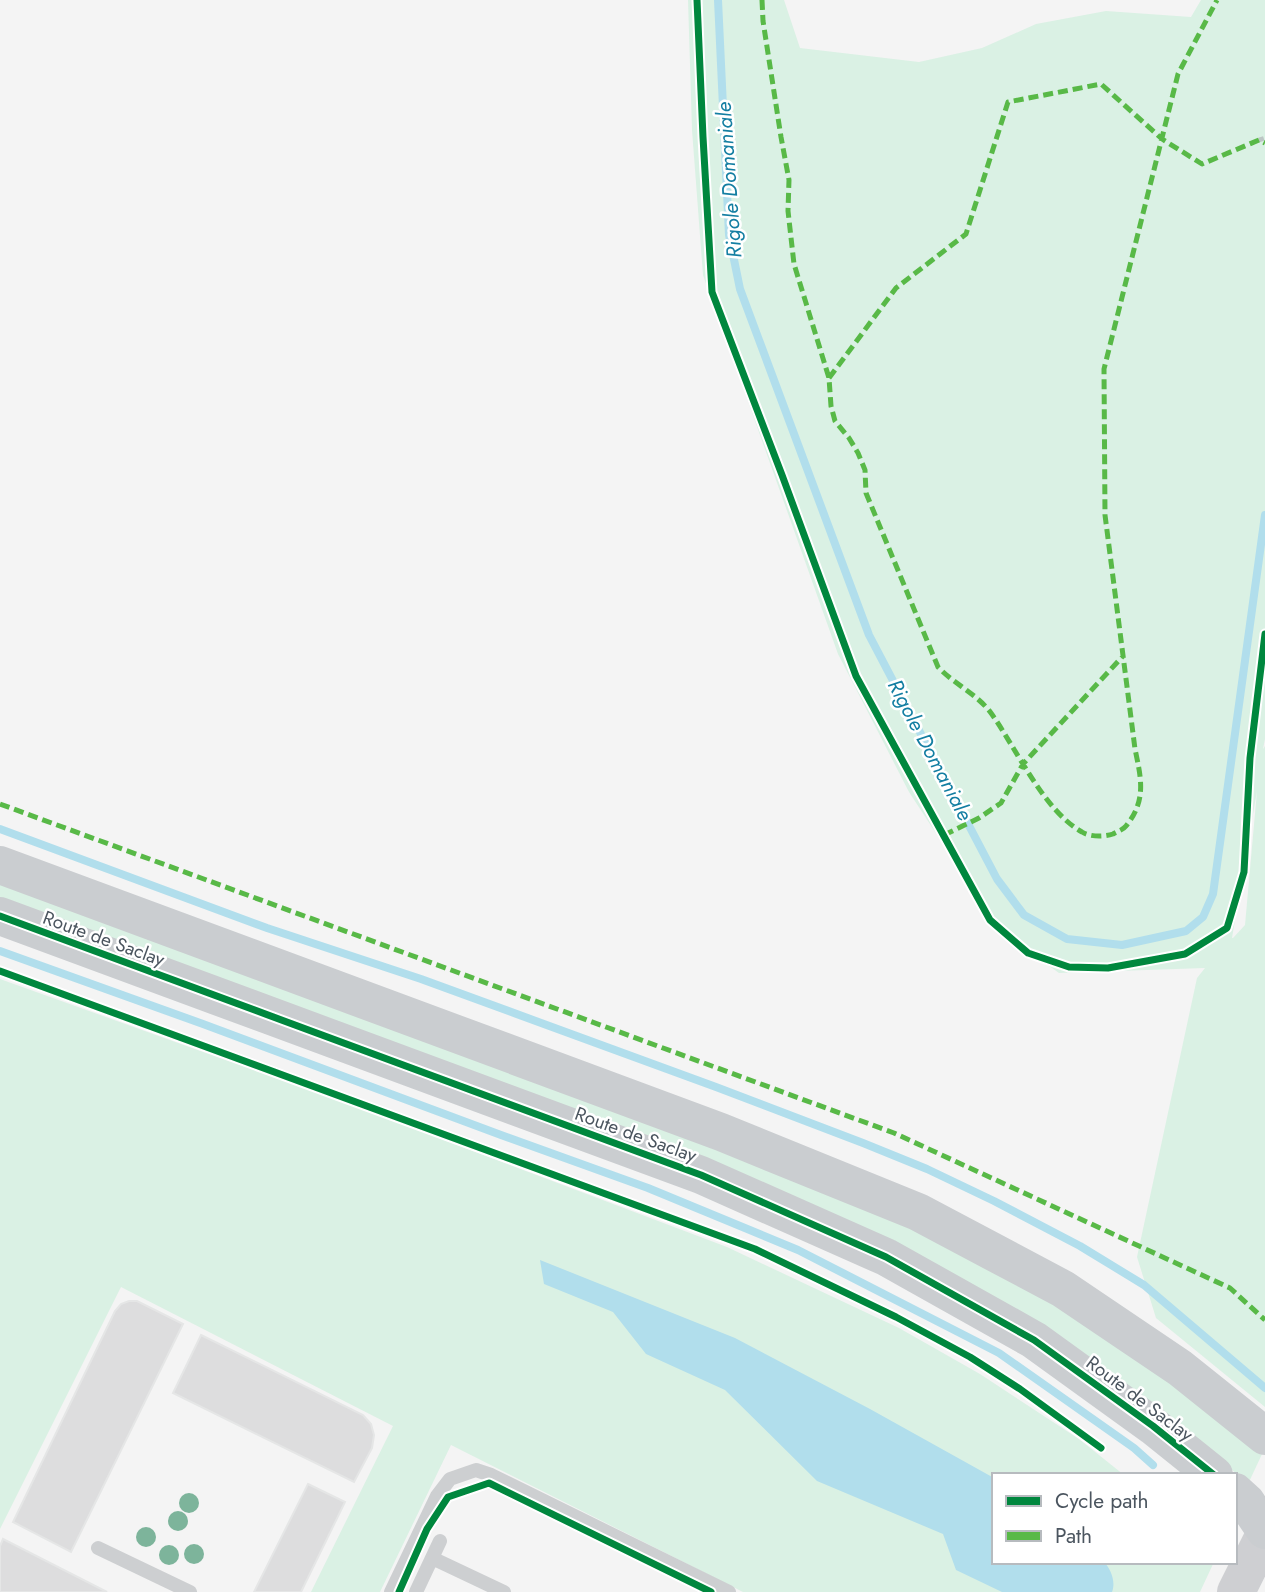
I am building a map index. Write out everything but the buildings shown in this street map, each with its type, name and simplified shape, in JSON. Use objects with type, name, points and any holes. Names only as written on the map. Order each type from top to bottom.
[{"type":"main road","name":"Route de Saclay","points":[[0,866],[721,1132],[918,1212],[1063,1289],[1180,1368],[1265,1436]]},
{"type":"main road","name":"Route de Saclay","points":[[0,916],[701,1175],[886,1257],[1034,1340],[1153,1426],[1212,1473]]},
{"type":"main road","points":[[1236,1592],[1265,1532],[1246,1502],[1237,1494]]},
{"type":"lane","points":[[391,1592],[437,1496],[450,1479],[477,1470],[729,1592]]},
{"type":"lane","points":[[416,1592],[440,1541]]},
{"type":"lane","points":[[98,1548],[190,1592]]},
{"type":"lane","points":[[432,1559],[504,1592]]},
{"type":"path","points":[[1259,140],[1265,138]]},
{"type":"green space","points":[[688,0],[784,0],[800,48],[919,62],[982,48],[1036,24],[1106,11],[1191,17],[1201,0],[1265,0],[1265,1407],[1156,1318],[1137,1257],[1197,978],[1205,968],[1059,973],[993,926],[909,792],[838,654],[703,275],[692,130]],"holes":[[[1257,791],[1245,925],[1232,938]]]},
{"type":"green space","points":[[0,883],[858,1200],[1099,1326],[1263,1452],[1248,1484],[1215,1455],[1028,1316],[0,898]]},
{"type":"green space","points":[[0,979],[351,1105],[727,1247],[899,1328],[980,1374],[1079,1439],[1122,1473],[992,1473],[992,1564],[1213,1564],[1200,1592],[743,1592],[451,1445],[380,1592],[311,1592],[393,1426],[121,1287],[0,1529]]},
{"type":"water","points":[[540,1260],[735,1338],[870,1409],[992,1477],[992,1564],[1106,1564],[1112,1576],[1112,1592],[1002,1592],[956,1570],[943,1534],[817,1481],[725,1390],[646,1354],[613,1312],[544,1284]]},
{"type":"waterway","name":"Rigole Domaniale","points":[[718,0],[729,235],[740,289],[869,635],[997,879],[1024,915],[1067,939],[1122,945],[1186,931],[1203,917],[1213,894],[1265,515]]},
{"type":"waterway","points":[[0,829],[267,928],[421,979],[716,1087],[927,1169],[1080,1246],[1144,1285],[1265,1388]]},
{"type":"waterway","points":[[0,951],[648,1188],[798,1250],[999,1353],[1134,1448],[1153,1465]]},
{"type":"marked path","points":[[762,0],[763,21],[789,180],[788,211],[794,264],[829,378],[835,421],[858,453],[865,470],[866,493],[938,667],[991,713],[1055,809],[1082,832],[1101,836],[1113,834],[1126,826],[1137,807],[1141,789],[1105,515],[1104,369],[1178,74],[1217,0]]},
{"type":"marked path","points":[[829,378],[896,288],[966,234],[1008,102],[1101,84],[1162,139],[1202,164],[1259,140],[1265,143]]},
{"type":"marked path","points":[[944,835],[979,818],[1001,803],[1023,764],[1124,655]]},
{"type":"marked path","points":[[0,804],[894,1133],[1230,1288],[1265,1320]]},
{"type":"cycle path","points":[[697,0],[712,292],[856,676],[990,920],[1028,953],[1069,967],[1108,968],[1185,954],[1227,928],[1244,872],[1250,758],[1265,634]]},
{"type":"cycle path","points":[[0,916],[701,1175],[886,1257],[1034,1340],[1153,1426],[1212,1473]]},
{"type":"cycle path","points":[[0,971],[755,1249],[896,1317],[970,1357],[1020,1389],[1101,1448]]},
{"type":"cycle path","points":[[399,1592],[427,1529],[448,1497],[489,1483],[711,1592]]}]
